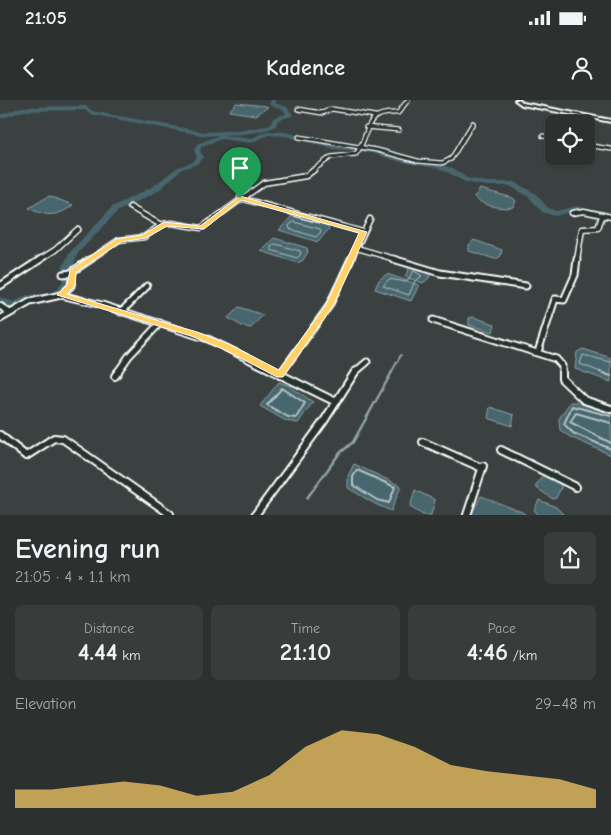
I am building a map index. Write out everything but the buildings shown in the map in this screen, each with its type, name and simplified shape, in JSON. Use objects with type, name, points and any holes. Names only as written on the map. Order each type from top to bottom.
[{"type":"street","points":[[63,274],[71,273],[119,240],[144,237],[161,225],[172,223],[201,228],[240,198],[264,183],[306,176],[331,157],[354,154],[360,149],[366,127],[375,116],[382,113],[398,113],[408,100]]},
{"type":"street","points":[[517,100],[522,104],[611,121]]},
{"type":"street","points":[[298,110],[323,113],[332,109],[375,116]]},
{"type":"street","points":[[299,136],[418,161],[449,161],[473,123]]},
{"type":"street","points":[[366,127],[399,130]]},
{"type":"street","points":[[595,146],[611,149]]},
{"type":"street","points":[[240,198],[363,232]]},
{"type":"street","points":[[130,207],[161,225]]},
{"type":"street","points":[[572,212],[584,211],[611,217]]},
{"type":"street","points":[[538,352],[555,298],[564,300],[575,275],[582,229],[586,227],[598,228],[602,216]]},
{"type":"street","points":[[280,375],[329,306],[370,219]]},
{"type":"street","points":[[0,286],[55,250],[78,229]]},
{"type":"street","points":[[357,248],[440,273],[526,286]]},
{"type":"street","points":[[0,319],[30,302],[51,299],[61,295],[71,286],[71,273]]},
{"type":"street","points":[[121,312],[146,286]]},
{"type":"street","points":[[61,295],[160,323],[226,347],[336,402]]},
{"type":"street","points":[[0,306],[10,313]]},
{"type":"street","points":[[433,320],[538,352],[560,362],[563,370],[562,380],[584,400],[611,409]]},
{"type":"street","points":[[115,376],[129,356],[160,323]]},
{"type":"street","points":[[255,515],[324,422],[354,372],[367,362]]},
{"type":"street","points":[[0,435],[26,456],[54,438],[63,438],[82,454],[170,514]]},
{"type":"street","points":[[424,442],[482,467],[467,515]]},
{"type":"street","points":[[501,450],[576,487]]},
{"type":"water","points":[[236,103],[268,107],[256,115],[229,111]]},
{"type":"water","points":[[480,189],[513,198],[516,201],[513,207],[509,208],[481,202],[474,197]]},
{"type":"water","points":[[49,196],[73,205],[57,214],[41,213],[29,208]]},
{"type":"water","points":[[292,216],[328,226],[329,229],[318,242],[279,230]]},
{"type":"water","points":[[274,238],[307,248],[308,252],[303,260],[298,263],[261,251]]},
{"type":"water","points":[[474,240],[502,250],[500,257],[495,259],[469,251],[469,245]]},
{"type":"water","points":[[410,266],[431,272],[429,278],[423,283],[405,277]]},
{"type":"water","points":[[387,274],[419,285],[411,301],[375,289],[379,280]]},
{"type":"water","points":[[239,307],[263,315],[251,328],[242,326],[228,318]]},
{"type":"water","points":[[473,317],[495,324],[493,332],[469,325],[469,318]]},
{"type":"water","points":[[583,349],[611,358],[611,382],[575,369],[577,352]]},
{"type":"water","points":[[279,382],[288,385],[313,402],[298,423],[286,421],[260,406]]},
{"type":"water","points":[[570,402],[581,402],[611,412],[611,455],[570,437],[560,430],[559,419]]},
{"type":"water","points":[[490,407],[514,415],[512,426],[488,418]]},
{"type":"water","points":[[354,464],[401,486],[391,511],[348,488],[348,476]]},
{"type":"water","points":[[543,475],[561,483],[561,488],[556,498],[553,499],[535,487]]},
{"type":"water","points":[[415,490],[435,500],[431,515],[423,515],[410,507]]},
{"type":"water","points":[[481,496],[522,512],[526,515],[471,515]]},
{"type":"water","points":[[539,500],[556,507],[564,515],[539,515],[534,510]]},
{"type":"waterway","points":[[0,117],[22,109],[86,108],[90,112],[205,134],[252,130],[274,125],[275,119],[290,115],[285,108],[271,104],[274,100]]},
{"type":"waterway","points":[[0,300],[15,306],[30,297],[53,296],[61,291],[68,280],[67,268],[74,252],[115,209],[155,189],[180,168],[195,163],[201,157],[197,151],[199,145],[221,137],[251,141],[267,133],[285,134],[334,147],[373,151],[401,160],[438,166],[450,170],[465,180],[486,184],[511,184],[532,195],[545,210],[555,214],[577,208],[602,213],[611,218]]},
{"type":"waterway","points":[[391,373],[401,355]]},
{"type":"waterway","points":[[307,498],[339,454],[353,442],[392,372]]},
{"type":"route","points":[[240,198],[280,211],[363,232],[329,306],[280,375],[208,339],[102,305],[61,295],[71,286],[73,271],[119,240],[144,237],[161,225],[172,223],[201,228],[240,198]]}]
